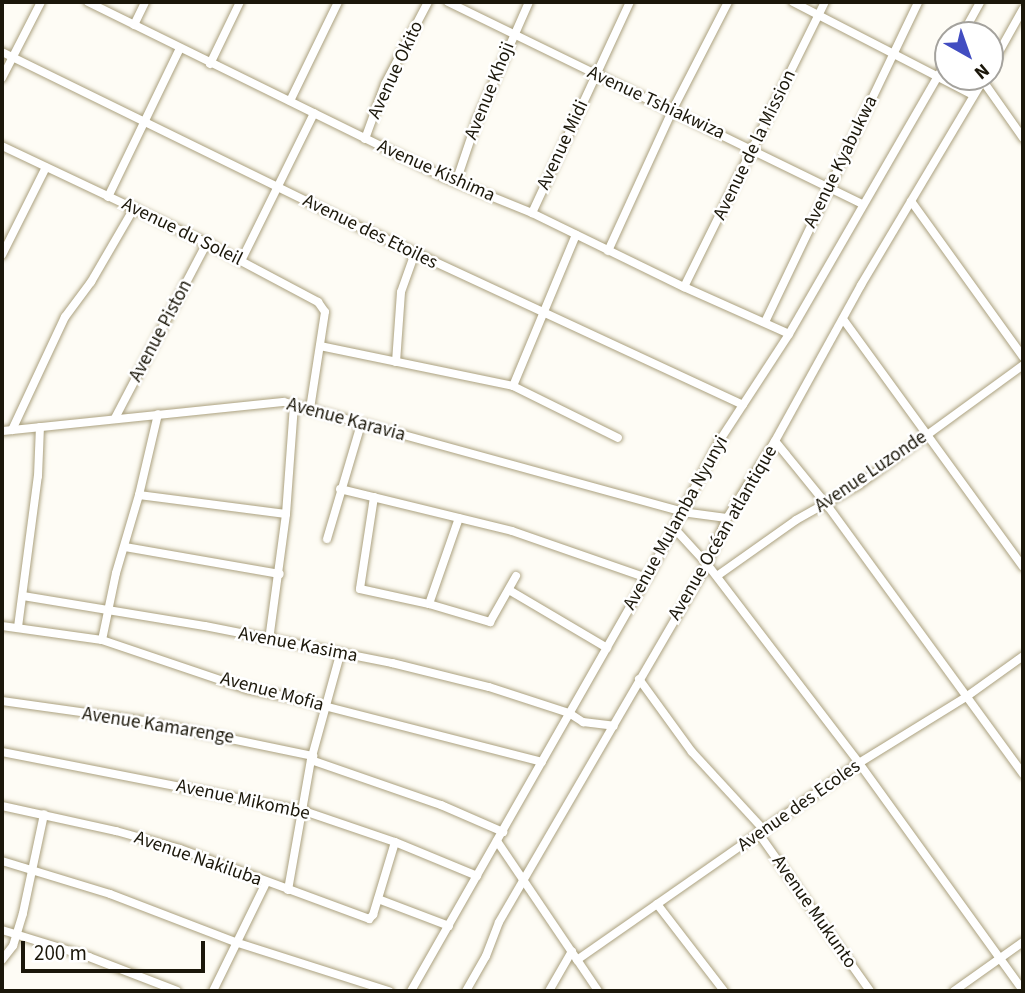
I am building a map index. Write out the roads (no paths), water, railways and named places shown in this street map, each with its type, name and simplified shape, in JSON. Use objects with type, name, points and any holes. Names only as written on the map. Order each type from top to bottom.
[{"type":"street","points":[[2,78],[41,2]]},
{"type":"street","name":"Avenue Kishima","points":[[88,2],[365,139],[456,182],[532,213],[684,287],[789,334]]},
{"type":"street","points":[[134,25],[145,2]]},
{"type":"street","points":[[210,64],[240,2]]},
{"type":"street","points":[[290,101],[338,2]]},
{"type":"street","name":"Avenue Okito","points":[[365,139],[385,84],[428,2]]},
{"type":"street","name":"Avenue Tshiakwiza","points":[[449,2],[863,204]]},
{"type":"street","name":"Avenue Khoji","points":[[456,182],[477,120],[529,2]]},
{"type":"street","name":"Avenue Midi","points":[[532,213],[630,2]]},
{"type":"street","points":[[608,251],[672,111],[727,2]]},
{"type":"street","points":[[793,2],[819,13],[934,75]]},
{"type":"street","name":"Avenue de la Mission","points":[[684,287],[825,2]]},
{"type":"street","name":"Avenue Kyabukwa","points":[[765,322],[918,2]]},
{"type":"street","points":[[969,21],[980,2]]},
{"type":"street","points":[[1004,43],[1023,9]]},
{"type":"street","points":[[108,197],[180,48]]},
{"type":"street","name":"Avenue des Etoiles","points":[[2,52],[542,314],[743,405]]},
{"type":"street","name":"Avenue Mulamba Nyunyi","points":[[411,991],[607,648],[720,440],[789,334],[934,84]]},
{"type":"street","points":[[966,91],[974,95]]},
{"type":"street","name":"Avenue Océan atlantique","points":[[466,991],[486,956],[499,922],[707,564],[727,518],[775,441],[976,91]]},
{"type":"street","points":[[992,91],[1023,138]]},
{"type":"street","points":[[241,261],[314,113]]},
{"type":"street","name":"Avenue du Soleil","points":[[2,146],[207,243],[323,306],[310,409]]},
{"type":"street","points":[[2,255],[46,167]]},
{"type":"street","points":[[911,201],[1023,357]]},
{"type":"street","points":[[12,430],[65,317],[91,282],[134,208]]},
{"type":"street","points":[[513,386],[576,235]]},
{"type":"street","name":"Avenue Piston","points":[[115,418],[207,243]]},
{"type":"street","points":[[396,362],[401,292],[415,253]]},
{"type":"street","points":[[843,319],[1023,567]]},
{"type":"street","points":[[320,346],[513,386],[618,438]]},
{"type":"street","name":"Avenue Luzonde","points":[[717,576],[796,520],[827,505],[1023,365]]},
{"type":"street","name":"Avenue Karavia","points":[[2,431],[284,402],[682,512],[727,518]]},
{"type":"street","points":[[269,640],[280,574],[294,404]]},
{"type":"street","points":[[102,640],[116,573],[139,495],[158,414]]},
{"type":"street","points":[[327,539],[361,424]]},
{"type":"street","points":[[18,627],[38,476],[40,427]]},
{"type":"street","points":[[775,441],[827,505],[1023,774]]},
{"type":"street","points":[[340,489],[512,531],[646,578]]},
{"type":"street","points":[[139,495],[286,514]]},
{"type":"street","points":[[374,498],[358,586],[361,590],[429,604],[491,622],[516,576]]},
{"type":"street","points":[[429,604],[459,518]]},
{"type":"street","points":[[674,528],[717,576],[859,763],[1023,990]]},
{"type":"street","points":[[125,547],[280,574]]},
{"type":"street","points":[[509,590],[607,648]]},
{"type":"street","name":"Avenue Kasima","points":[[23,596],[205,626],[340,654],[489,687],[569,713],[583,722],[614,726]]},
{"type":"street","name":"Avenue Mofia","points":[[2,626],[102,640],[238,686],[542,762]]},
{"type":"street","points":[[288,890],[312,758],[340,654]]},
{"type":"street","name":"Avenue des Ecoles","points":[[578,960],[859,763],[966,697],[1023,656]]},
{"type":"street","name":"Avenue Mukunto","points":[[639,679],[692,752],[761,832],[870,991]]},
{"type":"street","name":"Avenue Kamarenge","points":[[2,701],[157,723],[312,758],[441,805],[503,832]]},
{"type":"street","name":"Avenue Mikombe","points":[[2,752],[303,811],[395,842],[477,876]]},
{"type":"street","name":"Avenue Nakiluba","points":[[2,806],[180,849],[369,919],[378,899]]},
{"type":"street","points":[[2,960],[9,954],[17,935],[44,814]]},
{"type":"street","points":[[497,841],[598,991]]},
{"type":"street","points":[[395,842],[378,899],[449,926]]},
{"type":"street","points":[[2,861],[110,894],[235,942],[389,991]]},
{"type":"street","points":[[213,991],[266,883]]},
{"type":"street","points":[[657,904],[723,991]]},
{"type":"street","points":[[2,930],[89,957],[177,991]]},
{"type":"street","points":[[954,991],[1023,942]]},
{"type":"street","points":[[548,991],[572,951]]}]
